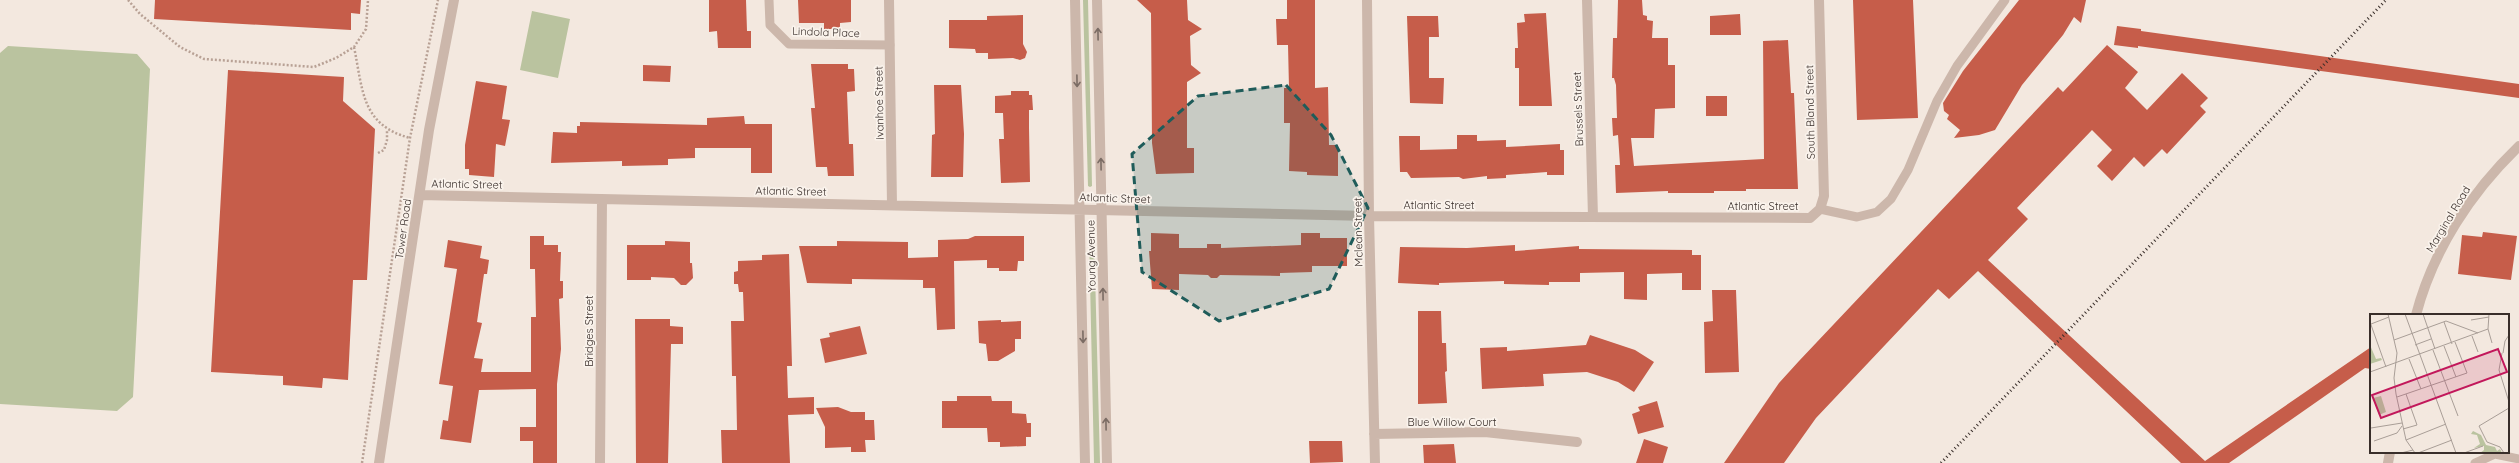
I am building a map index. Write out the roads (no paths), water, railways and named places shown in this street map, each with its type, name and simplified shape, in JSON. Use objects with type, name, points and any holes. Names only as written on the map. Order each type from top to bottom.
[{"type":"street","name":"Tower Road","points":[[379,463],[430,130],[454,0]]},
{"type":"street","name":"Ivanhoe Street","points":[[889,0],[892,205]]},
{"type":"street","name":"Young Avenue","points":[[1075,0],[1085,463]]},
{"type":"street","name":"Young Avenue","points":[[1097,0],[1107,463]]},
{"type":"street","name":"Mclean Street","points":[[1367,0],[1369,216],[1375,463]]},
{"type":"street","name":"Brussels Street","points":[[1587,0],[1593,217]]},
{"type":"street","name":"South Bland Street","points":[[1819,0],[1824,196],[1820,209]]},
{"type":"street","name":"Marginal Road","points":[[2416,314],[2427,282],[2441,251],[2461,216],[2481,188],[2519,146]]},
{"type":"street","name":"Atlantic Street","points":[[420,194],[1369,216],[1810,218],[1820,209]]},
{"type":"street","name":"Bridges Street","points":[[600,463],[602,199]]},
{"type":"street","name":"Blue Willow Court","points":[[1374,434],[1485,432],[1577,442]]},
{"type":"street","points":[[2388,463],[2390,453]]},
{"type":"lane","name":"Lindola Place","points":[[769,0],[770,25],[789,44],[890,45]]},
{"type":"lane","points":[[1820,209],[1857,217],[1877,212],[1891,200],[1908,170],[1937,101],[1957,66],[2005,0]]},
{"type":"lane","points":[[2475,463],[2495,454],[2519,459]]},
{"type":"railway","points":[[1941,463],[2386,0]]}]
